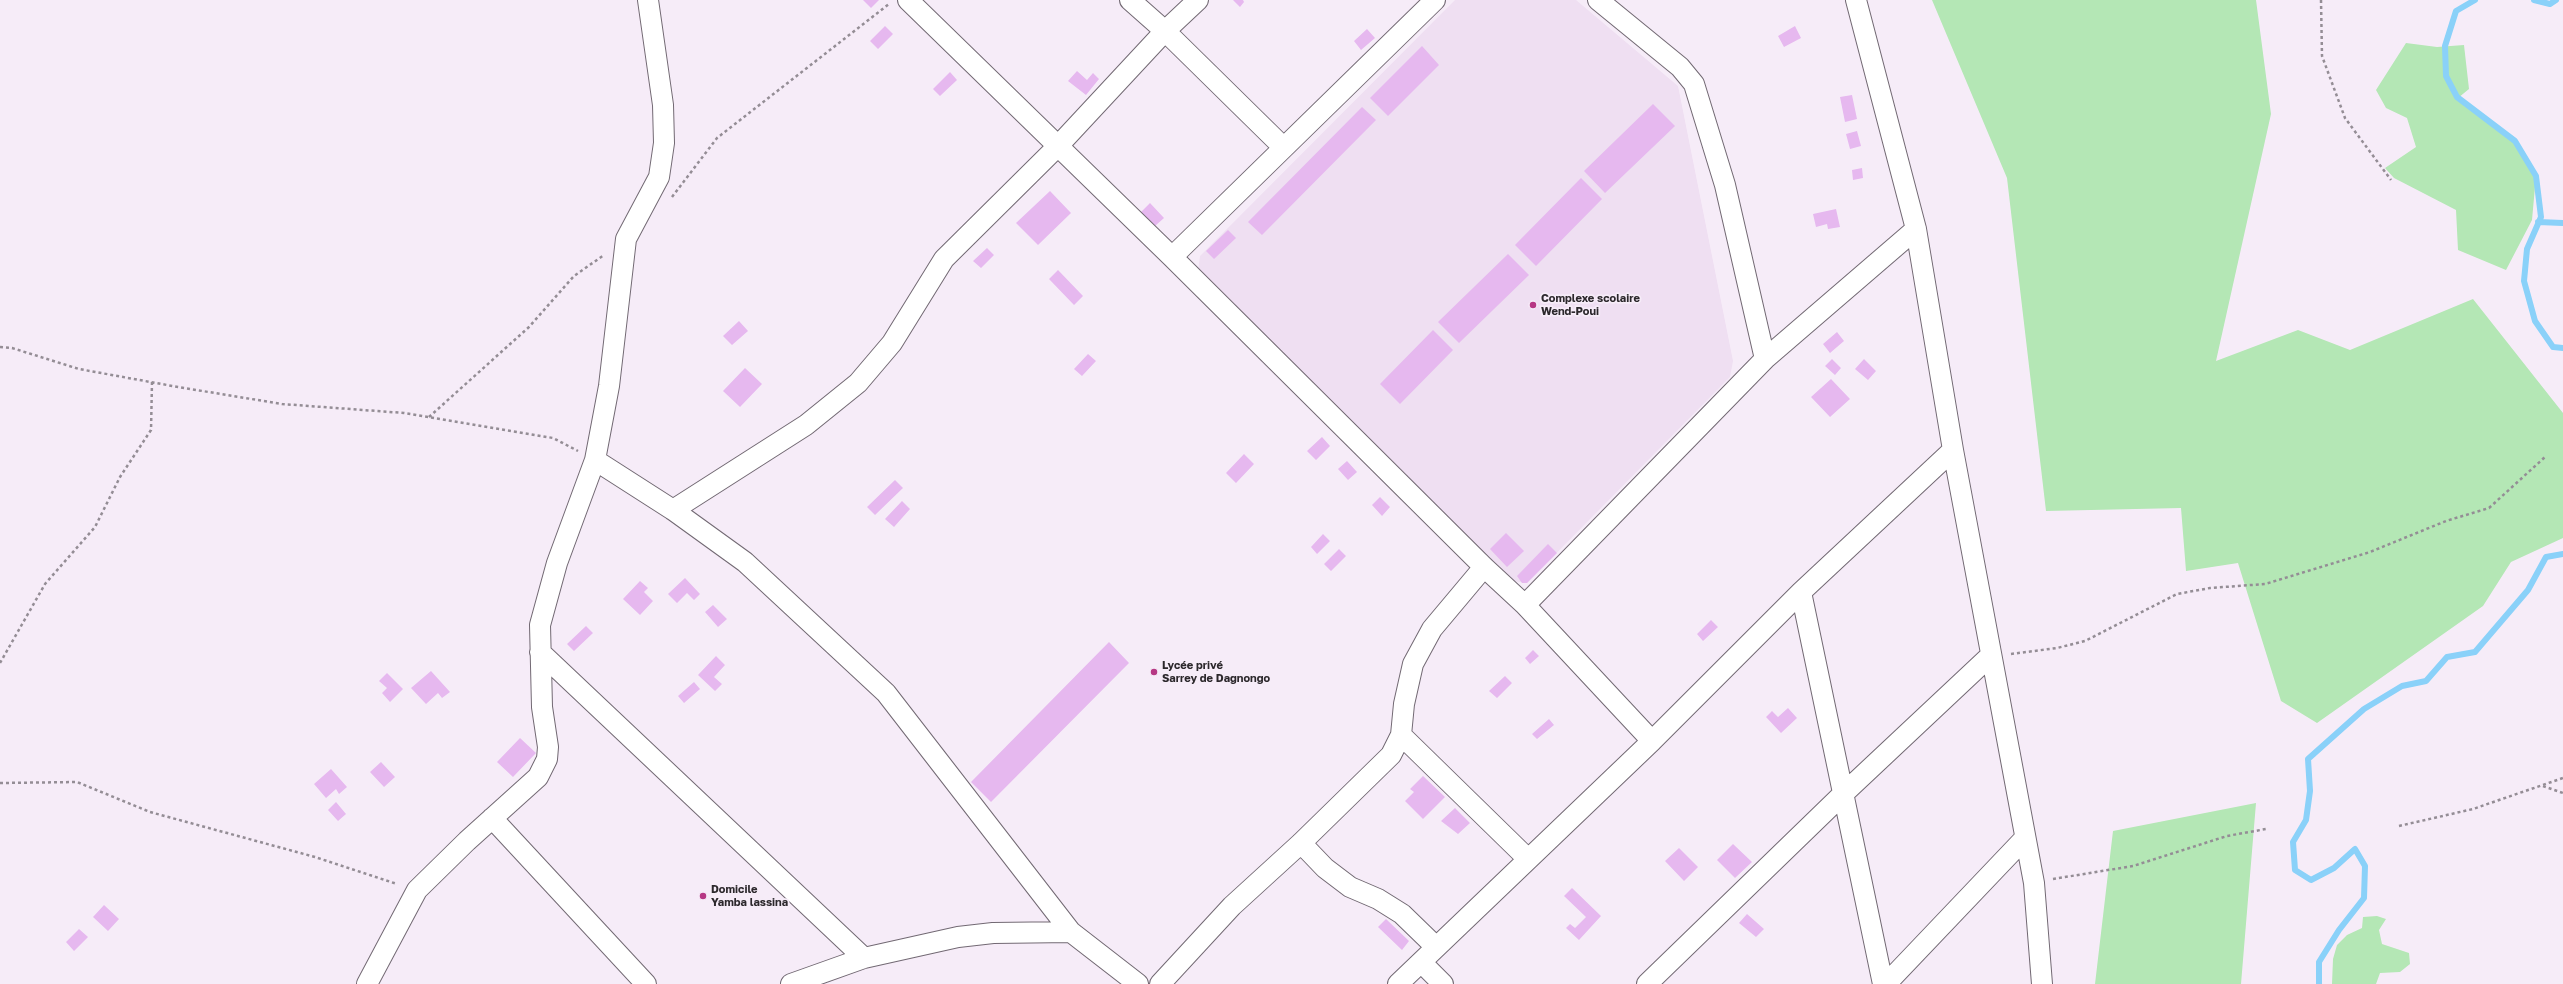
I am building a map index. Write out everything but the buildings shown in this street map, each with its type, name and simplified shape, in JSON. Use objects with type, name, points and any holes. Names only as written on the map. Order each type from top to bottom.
[{"type":"street","points":[[367,984],[418,890],[492,818],[538,777],[547,759],[540,652],[540,625],[557,563],[595,460],[609,386],[626,239],[659,177],[664,143],[663,105],[648,0]]},
{"type":"street","points":[[908,0],[1172,257],[1484,567],[1525,605],[1652,741]]},
{"type":"street","points":[[1130,0],[1165,31],[1283,147]]},
{"type":"street","points":[[673,510],[806,425],[858,383],[892,343],[944,259],[1058,146],[1165,31],[1198,0]]},
{"type":"street","points":[[1172,257],[1435,0]]},
{"type":"street","points":[[1598,0],[1680,67],[1694,84],[1725,185],[1765,359]]},
{"type":"street","points":[[1856,0],[1916,229],[1953,450],[1990,656],[2034,883],[2042,984]]},
{"type":"street","points":[[1525,605],[1765,359],[1916,229]]},
{"type":"street","points":[[1398,984],[1652,741],[1801,592],[1953,450]]},
{"type":"street","points":[[595,460],[673,510],[745,562],[886,693],[1071,932],[1138,984]]},
{"type":"street","points":[[1160,984],[1232,906],[1302,843],[1391,755],[1401,734],[1404,704],[1413,664],[1432,629],[1484,567]]},
{"type":"street","points":[[1801,592],[1884,984]]},
{"type":"street","points":[[540,652],[864,958]]},
{"type":"street","points":[[1647,984],[1843,794],[1990,656]]},
{"type":"street","points":[[1401,734],[1528,859]]},
{"type":"street","points":[[492,818],[646,984]]},
{"type":"street","points":[[1884,984],[2026,838]]},
{"type":"street","points":[[1302,843],[1325,868],[1350,886],[1378,898],[1402,914],[1436,947]]},
{"type":"street","points":[[791,984],[864,958],[958,937],[993,933],[1071,932]]},
{"type":"street","points":[[1421,962],[1443,984]]},
{"type":"path","points":[[2321,0],[2322,56],[2345,118],[2391,180]]},
{"type":"path","points":[[0,348],[12,348],[79,369],[282,404],[404,413],[552,438],[595,460]]},
{"type":"path","points":[[0,663],[45,584],[95,527],[120,477],[151,430],[152,382]]},
{"type":"path","points":[[1990,656],[2057,648],[2085,640],[2128,620],[2177,594],[2210,588],[2265,584],[2370,552],[2446,521],[2489,508],[2545,457]]},
{"type":"path","points":[[2399,826],[2458,813],[2563,778]]},
{"type":"path","points":[[0,783],[77,782],[150,812],[315,857],[418,890]]},
{"type":"path","points":[[2542,786],[2563,793]]},
{"type":"path","points":[[2034,883],[2133,866],[2226,836],[2266,829]]},
{"type":"shaded area","points":[[1455,0],[1576,0],[1678,86],[1733,361],[1730,377],[1527,583],[1512,581],[1198,271],[1200,256]]},
{"type":"green space","points":[[1932,0],[2256,0],[2271,114],[2216,361],[2298,330],[2350,350],[2473,299],[2563,413],[2563,538],[2511,562],[2483,606],[2317,723],[2281,701],[2238,563],[2186,571],[2181,508],[2046,511],[2007,178]]},
{"type":"green space","points":[[2406,43],[2437,47],[2464,45],[2469,89],[2458,98],[2515,141],[2536,176],[2532,220],[2506,270],[2458,250],[2456,210],[2394,178],[2385,168],[2416,147],[2407,118],[2386,108],[2376,90]]},
{"type":"green space","points":[[2256,803],[2241,984],[2095,984],[2113,831]]},
{"type":"green space","points":[[2377,916],[2386,919],[2379,930],[2382,944],[2409,953],[2410,964],[2400,972],[2380,973],[2376,984],[2332,984],[2333,959],[2337,945],[2347,935],[2362,928],[2363,917]]},
{"type":"waterway","points":[[2475,0],[2456,11],[2445,46],[2446,76],[2457,97],[2515,141],[2536,176],[2541,217],[2527,249],[2524,281],[2535,321],[2553,347],[2563,348]]},
{"type":"waterway","points":[[2534,0],[2550,4],[2556,0]]},
{"type":"waterway","points":[[2538,222],[2563,223]]},
{"type":"waterway","points":[[2319,984],[2319,962],[2339,930],[2364,898],[2365,866],[2355,849],[2334,868],[2311,880],[2295,870],[2293,842],[2306,820],[2310,791],[2308,759],[2364,709],[2402,686],[2426,681],[2447,657],[2475,652],[2528,590],[2546,557],[2563,554]]},
{"type":"place","name":"Complexe scolaire Wend-Poui","points":[[1533,305]]},
{"type":"place","name":"Lycée privé Sarrey de Dagnongo","points":[[1154,672]]},
{"type":"place","name":"Domicile Yamba lassina","points":[[703,896]]}]
